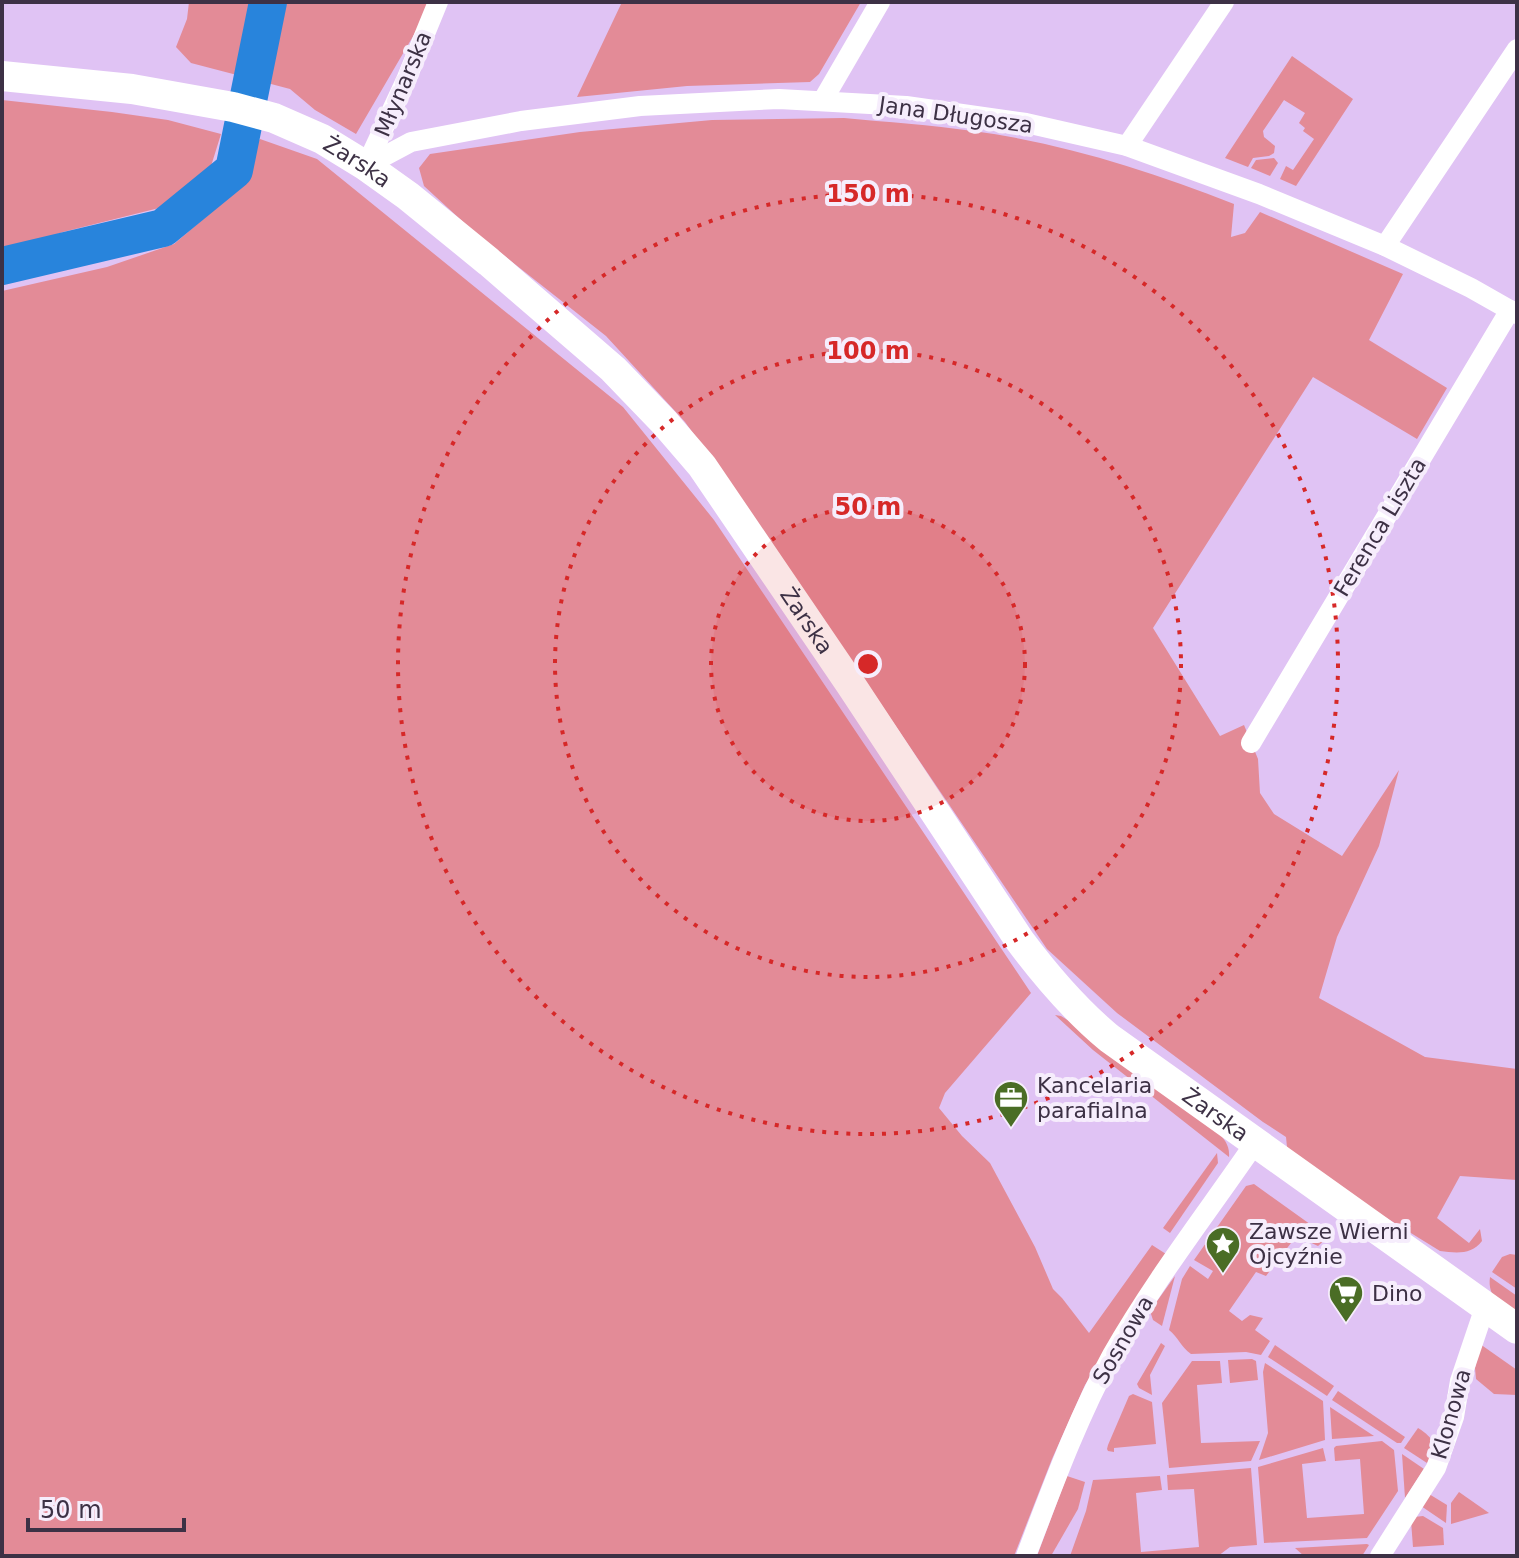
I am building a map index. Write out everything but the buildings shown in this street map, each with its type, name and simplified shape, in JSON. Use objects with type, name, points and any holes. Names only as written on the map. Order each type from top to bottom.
[{"type":"street","name":"Młynarska","points":[[366,166],[438,2]]},
{"type":"street","points":[[823,100],[880,2]]},
{"type":"street","points":[[1127,146],[1224,2]]},
{"type":"street","points":[[1385,246],[1517,49]]},
{"type":"street","name":"Żarska","points":[[2,76],[132,89],[233,107],[274,118],[322,139],[366,166],[489,262],[613,369],[702,466],[1020,941],[1077,1010],[1109,1038],[1517,1329]]},
{"type":"street","name":"Jana Długosza","points":[[366,166],[411,142],[521,121],[640,106],[736,100],[823,100],[979,115],[1127,146],[1259,194],[1385,246],[1514,312]]},
{"type":"street","name":"Ferenca Liszta","points":[[1251,743],[1514,312]]},
{"type":"street","name":"Sosnowa","points":[[1026,1556],[1076,1429],[1112,1355],[1153,1289],[1255,1143]]},
{"type":"street","name":"Klonowa","points":[[1380,1556],[1443,1453],[1454,1417],[1460,1381],[1485,1307]]},
{"type":"shaded area","points":[[189,2],[433,2],[356,134],[315,110],[290,89],[191,63],[176,47],[187,19]]},
{"type":"shaded area","points":[[622,2],[861,2],[819,74],[810,82],[687,86],[577,97]]},
{"type":"shaded area","points":[[1292,56],[1353,99],[1296,186],[1280,179],[1286,166],[1293,170],[1314,139],[1303,131],[1305,128],[1299,123],[1305,113],[1284,100],[1263,131],[1264,137],[1275,146],[1274,153],[1253,158],[1248,167],[1225,158]]},
{"type":"shaded area","points":[[2,100],[168,120],[221,134],[207,179],[190,195],[163,207],[63,232],[2,254]]},
{"type":"shaded area","points":[[844,118],[1007,136],[1106,160],[1234,204],[1231,237],[1245,233],[1260,212],[1403,274],[1369,340],[1447,388],[1417,439],[1313,377],[1153,628],[1220,736],[1244,725],[1258,759],[1260,793],[1274,814],[1342,856],[1399,770],[1379,846],[1337,937],[1319,998],[1425,1057],[1517,1069],[1517,1180],[1460,1176],[1437,1218],[1469,1243],[1480,1229],[1482,1241],[1473,1249],[1440,1251],[1317,1175],[1287,1147],[1286,1137],[1117,1013],[1047,949],[771,542],[685,422],[606,336],[473,231],[424,186],[419,168],[430,154],[580,132],[712,120]]},
{"type":"shaded area","points":[[260,139],[317,159],[623,407],[714,520],[1031,993],[945,1093],[939,1108],[990,1163],[1035,1247],[1053,1289],[1089,1333],[1152,1245],[1166,1254],[1085,1385],[1014,1556],[2,1556],[2,291],[107,267],[174,244],[208,215],[235,183]]},
{"type":"shaded area","points":[[1274,158],[1278,163],[1270,176],[1251,168],[1256,160]]},
{"type":"shaded area","points":[[1055,1015],[1074,1024],[1217,1131],[1227,1146],[1229,1157],[1093,1050]]},
{"type":"shaded area","points":[[1217,1153],[1218,1163],[1170,1233],[1163,1228]]},
{"type":"shaded area","points":[[1254,1184],[1328,1237],[1318,1246],[1294,1239],[1266,1276],[1256,1272],[1229,1311],[1242,1321],[1250,1315],[1263,1318],[1255,1330],[1270,1341],[1261,1355],[1246,1352],[1191,1354],[1169,1330],[1182,1279],[1190,1266],[1208,1279],[1213,1271],[1194,1260],[1246,1186]]},
{"type":"shaded area","points":[[1517,1255],[1517,1289],[1492,1272],[1502,1257]]},
{"type":"shaded area","points":[[1175,1276],[1162,1326],[1153,1320],[1150,1311]]},
{"type":"shaded area","points":[[1490,1277],[1517,1296],[1517,1318],[1493,1296]]},
{"type":"shaded area","points":[[1161,1343],[1165,1346],[1150,1375],[1152,1395],[1137,1384]]},
{"type":"shaded area","points":[[1480,1344],[1517,1370],[1517,1395],[1494,1394],[1476,1379]]},
{"type":"shaded area","points":[[1275,1345],[1334,1386],[1327,1396],[1268,1357]]},
{"type":"shaded area","points":[[1228,1360],[1256,1361],[1258,1380],[1230,1383]]},
{"type":"shaded area","points":[[1192,1361],[1220,1361],[1222,1383],[1197,1385],[1201,1443],[1260,1441],[1251,1461],[1169,1468],[1162,1403]]},
{"type":"shaded area","points":[[1265,1363],[1323,1401],[1325,1440],[1259,1460],[1268,1433]]},
{"type":"shaded area","points":[[1338,1391],[1405,1437],[1401,1443],[1332,1400]]},
{"type":"shaded area","points":[[1133,1394],[1152,1402],[1156,1444],[1108,1451],[1129,1396]]},
{"type":"shaded area","points":[[1330,1407],[1374,1436],[1332,1439]]},
{"type":"shaded area","points":[[1418,1428],[1433,1443],[1433,1452],[1427,1463],[1404,1448]]},
{"type":"shaded area","points":[[1382,1441],[1394,1450],[1398,1491],[1367,1538],[1264,1543],[1258,1467],[1323,1448],[1326,1461],[1302,1464],[1307,1518],[1364,1514],[1360,1459],[1335,1461],[1334,1448]]},
{"type":"shaded area","points":[[1402,1454],[1424,1469],[1405,1498]]},
{"type":"shaded area","points":[[1251,1468],[1257,1545],[1230,1547],[1218,1556],[1070,1556],[1093,1480],[1160,1476],[1162,1490],[1136,1493],[1141,1552],[1199,1547],[1194,1489],[1168,1490],[1167,1475]]},
{"type":"shaded area","points":[[1067,1476],[1085,1482],[1078,1509],[1051,1556],[1037,1556]]},
{"type":"shaded area","points":[[1459,1492],[1489,1513],[1451,1524],[1451,1503]]},
{"type":"shaded area","points":[[1429,1494],[1447,1505],[1446,1523],[1421,1506]]},
{"type":"shaded area","points":[[1423,1516],[1443,1528],[1444,1545],[1413,1547],[1411,1521],[1414,1517]]},
{"type":"shaded area","points":[[1367,1544],[1362,1556],[1304,1556],[1295,1548]]},
{"type":"waterway","points":[[2,266],[163,228],[234,170],[268,2]]},
{"type":"place","name":"Kancelaria parafialna","points":[[1011,1129]]},
{"type":"place","name":"Zawsze Wierni Ojcyźnie","points":[[1223,1275]]},
{"type":"place","name":"Dino","points":[[1346,1324]]}]
